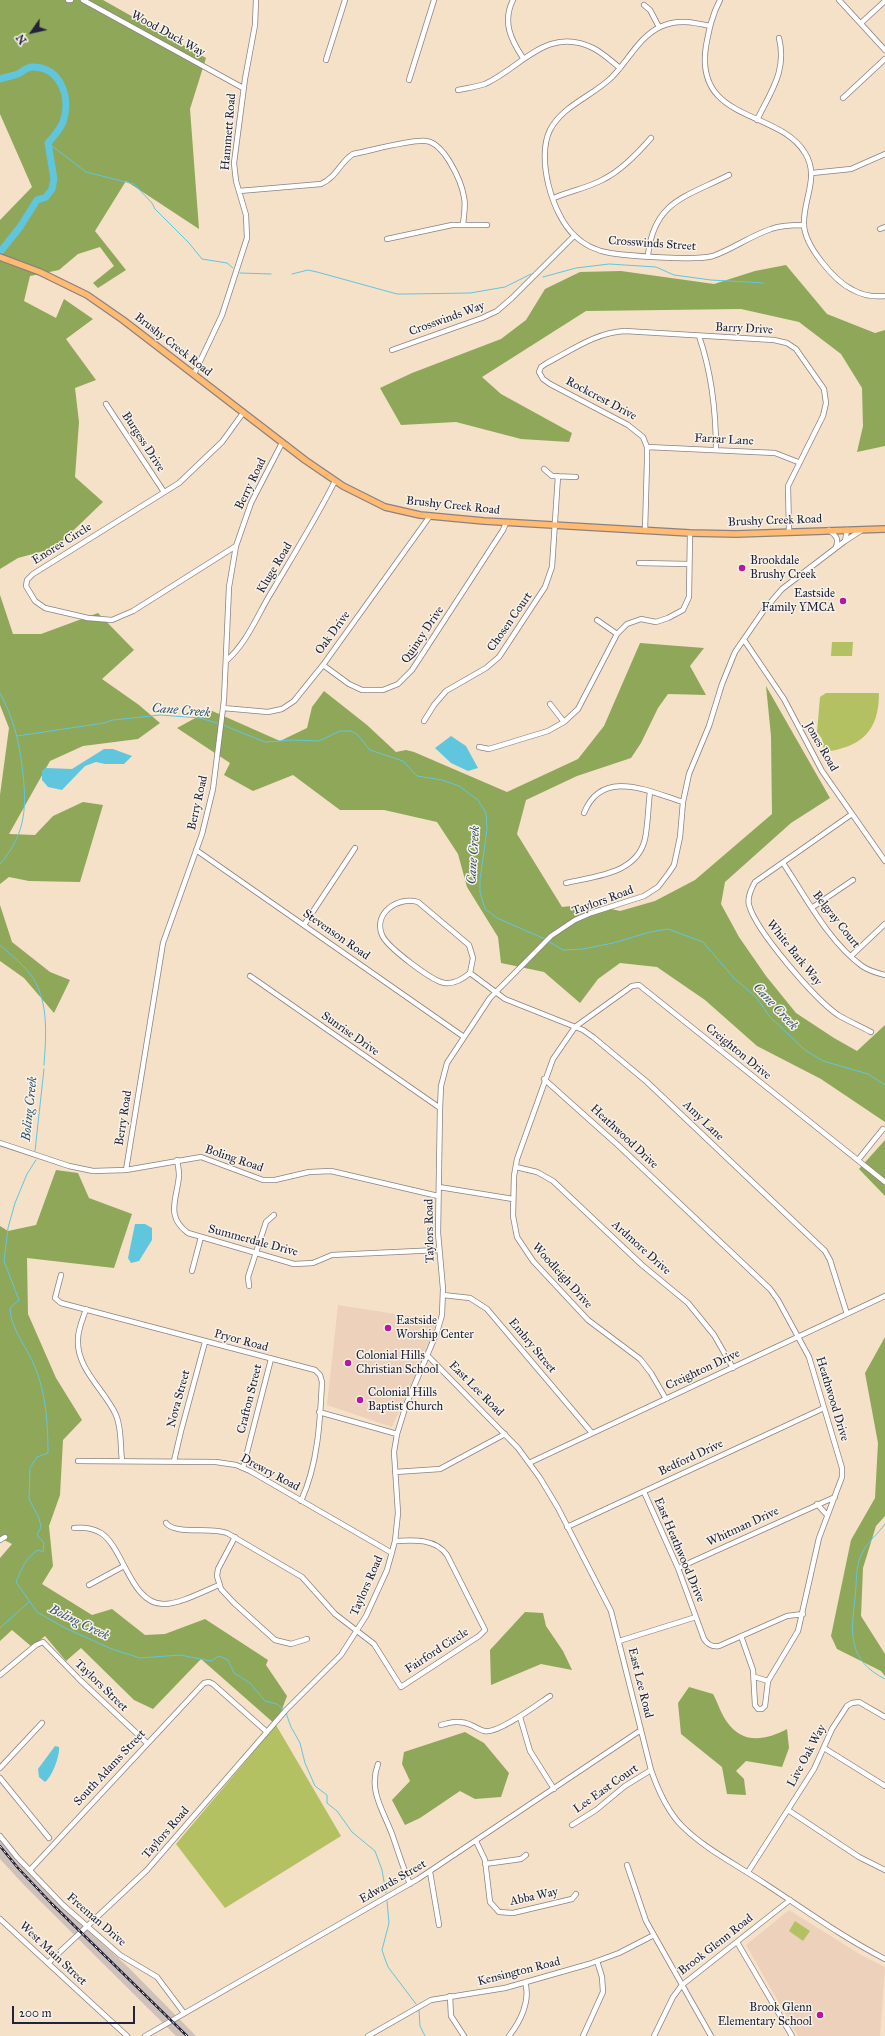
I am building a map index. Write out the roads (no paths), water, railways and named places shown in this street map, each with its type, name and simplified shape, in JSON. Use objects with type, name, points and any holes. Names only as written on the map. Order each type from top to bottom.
[{"type":"main road","name":"Brushy Creek Road","points":[[0,257],[26,266],[87,295],[123,320],[282,443],[335,481],[356,494],[385,507],[430,516],[506,523],[690,534],[789,532],[866,528],[885,529]]},
{"type":"street","name":"Wood Duck Way","points":[[83,0],[114,15],[243,88]]},
{"type":"street","name":"Hammett Road","points":[[194,374],[222,315],[245,243],[247,219],[236,181],[234,163],[243,88],[255,26],[256,0]]},
{"type":"street","points":[[326,60],[345,0]]},
{"type":"street","points":[[409,80],[434,0]]},
{"type":"street","points":[[513,0],[509,12],[508,28],[513,43],[523,58]]},
{"type":"street","points":[[720,0],[710,26],[705,59],[707,73],[712,85],[727,104],[786,134],[797,142],[806,154],[812,173],[804,225],[810,245],[838,280],[857,292],[871,296],[885,296]]},
{"type":"street","points":[[839,0],[885,50]]},
{"type":"street","points":[[861,24],[885,1]]},
{"type":"street","points":[[644,5],[650,10],[659,27]]},
{"type":"street","name":"Crosswinds Street","points":[[710,26],[678,22],[659,27],[647,36],[605,84],[564,113],[550,130],[545,145],[544,161],[546,176],[561,217],[574,236],[586,244],[604,252],[707,257],[770,229],[804,225]]},
{"type":"street","points":[[757,120],[781,69],[782,53],[779,38]]},
{"type":"street","points":[[458,90],[485,84],[523,58],[548,44],[574,42],[594,49],[620,68]]},
{"type":"street","points":[[844,98],[885,59]]},
{"type":"street","points":[[554,198],[595,184],[610,176],[624,166],[651,138]]},
{"type":"street","points":[[239,191],[321,184],[333,177],[345,159],[353,154],[426,141],[438,146],[448,159],[456,175],[464,196],[463,224]]},
{"type":"street","points":[[812,173],[850,169],[885,154]]},
{"type":"street","points":[[648,255],[653,229],[665,210],[676,202],[729,176]]},
{"type":"street","points":[[387,238],[463,224],[488,225]]},
{"type":"street","points":[[880,229],[885,226]]},
{"type":"street","name":"Crosswinds Way","points":[[392,350],[482,318],[497,311],[574,236]]},
{"type":"street","name":"Barry Drive","points":[[548,382],[541,377],[539,372],[541,367],[603,334],[625,331],[774,340],[787,343],[796,349],[824,390],[826,398],[822,416],[798,462],[790,481],[787,493],[789,532]]},
{"type":"street","points":[[699,336],[708,364],[715,403],[716,450]]},
{"type":"street","name":"Rockcrest Drive","points":[[548,382],[634,429],[641,435],[647,447]]},
{"type":"street","name":"Burgess Drive","points":[[106,404],[164,492]]},
{"type":"street","name":"Enoree Circle","points":[[236,546],[133,611],[116,619],[100,620],[45,608],[35,601],[26,586],[29,577],[179,483],[222,442],[243,413]]},
{"type":"street","name":"Berry Road","points":[[126,1170],[161,952],[168,927],[196,850],[213,789],[223,708],[229,587],[236,546],[251,503],[282,443]]},
{"type":"street","points":[[645,531],[647,447]]},
{"type":"street","name":"Farrar Lane","points":[[647,447],[778,454],[798,462]]},
{"type":"street","points":[[544,469],[551,475],[576,477]]},
{"type":"street","name":"Chosen Court","points":[[424,721],[434,705],[446,691],[491,664],[506,648],[548,581],[552,567],[556,525],[558,476]]},
{"type":"street","name":"Kluge Road","points":[[226,661],[234,654],[253,623],[320,510],[335,481]]},
{"type":"street","name":"Oak Drive","points":[[223,708],[263,712],[282,709],[299,696],[430,516]]},
{"type":"street","name":"Quincy Drive","points":[[323,665],[349,684],[367,691],[383,690],[403,680],[412,670],[454,607],[504,530],[506,523]]},
{"type":"street","name":"Taylors Road","points":[[48,1963],[147,1870],[280,1716],[341,1655],[358,1630],[380,1588],[392,1553],[395,1541],[398,1512],[394,1452],[397,1434],[406,1405],[440,1321],[443,1295],[439,1250],[438,1196],[441,1086],[444,1070],[485,1005],[551,936],[575,920],[591,913],[635,900],[658,888],[674,865],[680,837],[683,802],[690,774],[709,726],[728,668],[744,640],[764,610],[782,589],[845,541],[866,528]]},
{"type":"street","points":[[829,530],[836,536],[838,541],[836,548]]},
{"type":"street","points":[[845,541],[847,530]]},
{"type":"street","points":[[479,747],[490,749],[548,731],[564,722],[578,709],[618,634],[628,624],[640,619],[656,622],[668,618],[683,610],[689,597],[690,534]]},
{"type":"street","points":[[639,563],[689,564]]},
{"type":"street","points":[[597,620],[618,634]]},
{"type":"street","name":"Jones Road","points":[[744,640],[784,699],[822,771],[885,861]]},
{"type":"street","points":[[550,704],[564,722]]},
{"type":"street","points":[[584,813],[588,804],[606,788],[612,787],[628,786],[683,802]]},
{"type":"street","points":[[566,883],[615,872],[626,867],[634,859],[641,850],[645,839],[650,792]]},
{"type":"street","name":"White Bark Way","points":[[852,814],[755,882],[749,892],[749,905],[757,923],[788,964],[817,998],[838,1014],[871,1032]]},
{"type":"street","points":[[304,925],[355,848]]},
{"type":"street","name":"Stevenson Road","points":[[196,850],[464,1037]]},
{"type":"street","name":"Belgray Court","points":[[783,863],[834,938],[862,966],[872,972],[885,975]]},
{"type":"street","points":[[813,907],[853,880]]},
{"type":"street","points":[[412,900],[418,902],[465,940],[473,951],[472,968],[470,973],[460,980],[452,983],[438,981],[389,946],[380,929],[381,922],[388,908],[399,901],[412,900]]},
{"type":"street","points":[[851,956],[885,924]]},
{"type":"street","name":"Amy Lane","points":[[470,973],[505,999],[575,1027],[593,1037],[647,1082],[825,1251],[830,1260],[847,1314]]},
{"type":"street","name":"Sunrise Drive","points":[[250,976],[440,1108]]},
{"type":"street","name":"Creighton Drive","points":[[575,1027],[632,986],[639,986],[885,1182]]},
{"type":"street","name":"Woodleigh Drive","points":[[575,1027],[557,1051],[544,1079],[516,1167],[513,1198],[515,1229],[520,1243],[529,1256],[588,1320],[640,1359],[651,1373],[666,1399]]},
{"type":"street","name":"Heathwood Drive","points":[[544,1079],[620,1147],[770,1289],[799,1336],[813,1367],[842,1471],[841,1482],[827,1515],[815,1552],[803,1614],[798,1631],[768,1681]]},
{"type":"street","points":[[858,1160],[883,1129]]},
{"type":"street","name":"Boling Road","points":[[0,1143],[74,1168],[103,1171],[126,1170],[177,1160],[205,1157],[252,1177],[270,1181],[309,1172],[339,1172],[438,1196]]},
{"type":"street","name":"Summerdale Drive","points":[[177,1160],[179,1174],[173,1207],[174,1218],[180,1227],[188,1233],[294,1264],[313,1263],[332,1255],[439,1250]]},
{"type":"street","name":"Ardmore Drive","points":[[516,1167],[537,1172],[554,1181],[642,1265],[682,1297],[714,1335],[732,1368]]},
{"type":"street","points":[[439,1187],[513,1198]]},
{"type":"street","points":[[249,1286],[248,1277],[266,1222],[274,1215]]},
{"type":"street","points":[[192,1271],[201,1237]]},
{"type":"street","name":"Pryor Road","points":[[61,1275],[56,1300],[205,1342],[315,1370],[319,1373],[322,1382],[313,1468],[301,1501]]},
{"type":"street","name":"Embry Street","points":[[443,1295],[470,1298],[487,1309],[592,1433]]},
{"type":"street","name":"Creighton Drive","points":[[529,1463],[885,1296]]},
{"type":"street","points":[[86,1309],[78,1336],[79,1351],[87,1369],[116,1416],[120,1432],[122,1460]]},
{"type":"street","name":"Nova Street","points":[[174,1462],[180,1431],[205,1342]]},
{"type":"street","name":"East Lee Road","points":[[427,1355],[505,1434],[529,1463],[548,1491],[608,1604],[619,1641],[651,1770],[664,1801],[682,1826],[700,1841],[816,1918],[885,1959]]},
{"type":"street","name":"Crafton Street","points":[[244,1468],[271,1359]]},
{"type":"street","name":"Bedford Drive","points":[[567,1527],[824,1408]]},
{"type":"street","points":[[319,1412],[397,1434]]},
{"type":"street","points":[[395,1472],[440,1469],[505,1434]]},
{"type":"street","name":"Drewry Road","points":[[78,1461],[122,1460],[216,1462],[244,1468],[392,1553]]},
{"type":"street","name":"East Heathwood Drive","points":[[644,1492],[678,1568],[696,1617]]},
{"type":"street","name":"Whitman Drive","points":[[678,1568],[835,1497]]},
{"type":"street","points":[[817,1504],[827,1515]]},
{"type":"street","points":[[166,1523],[174,1529],[220,1530],[235,1537],[302,1577],[335,1614],[358,1630]]},
{"type":"street","points":[[74,1528],[87,1528],[102,1534],[144,1596],[158,1604],[174,1602],[219,1585]]},
{"type":"street","points":[[0,1540],[5,1537]]},
{"type":"street","points":[[235,1537],[219,1566],[217,1576],[219,1585],[234,1603],[275,1640],[291,1644],[307,1639]]},
{"type":"street","name":"Fairford Circle","points":[[358,1630],[374,1644],[401,1687],[479,1636],[485,1630],[442,1548],[423,1541],[395,1541]]},
{"type":"street","points":[[89,1586],[124,1566]]},
{"type":"street","points":[[619,1641],[696,1617],[704,1639],[711,1646],[719,1646],[787,1616],[803,1614]]},
{"type":"street","points":[[741,1636],[749,1655],[755,1677],[754,1703],[760,1710],[765,1706],[768,1681],[755,1677]]},
{"type":"street","name":"Taylors Street","points":[[0,1675],[36,1645],[43,1642],[147,1743]]},
{"type":"street","name":"South Adams Street","points":[[30,1870],[147,1743],[206,1682],[213,1684],[267,1732]]},
{"type":"street","points":[[441,1725],[454,1722],[468,1723],[484,1731],[488,1731],[520,1717],[550,1696]]},
{"type":"street","name":"Live Oak Way","points":[[748,1872],[814,1769],[835,1724],[847,1706],[852,1703],[864,1705],[885,1717]]},
{"type":"street","points":[[520,1717],[530,1751],[554,1789]]},
{"type":"street","points":[[0,1768],[42,1723]]},
{"type":"street","name":"Edwards Street","points":[[145,2036],[430,1872],[641,1730]]},
{"type":"street","points":[[824,1748],[885,1786]]},
{"type":"street","points":[[378,1764],[374,1780],[376,1801],[388,1824],[410,1884]]},
{"type":"street","name":"Lee East Court","points":[[572,1825],[596,1810],[624,1786],[651,1770]]},
{"type":"street","points":[[0,1778],[48,1838]]},
{"type":"street","points":[[788,1810],[859,1857],[885,1870]]},
{"type":"street","name":"Freeman Drive","points":[[0,1836],[63,1905],[89,1926],[120,1956],[157,1978],[184,2013]]},
{"type":"street","name":"Abba Way","points":[[476,1841],[483,1853],[486,1864],[488,1896],[490,1902],[499,1912],[512,1914],[572,1899],[576,1894]]},
{"type":"street","points":[[486,1864],[521,1860],[526,1855]]},
{"type":"street","points":[[627,1865],[643,1913],[711,2036]]},
{"type":"street","points":[[430,1872],[439,1925]]},
{"type":"street","name":"Brook Glenn Road","points":[[654,2036],[673,1997],[682,1985],[790,1900]]},
{"type":"street","name":"West Main Street","points":[[0,1919],[127,2036]]},
{"type":"street","name":"Kensington Road","points":[[368,2036],[427,2002],[450,1996],[488,1991],[597,1961],[619,1953],[654,1935]]},
{"type":"street","points":[[737,1942],[792,2036]]},
{"type":"street","points":[[583,2036],[603,1992],[602,1977],[597,1961]]},
{"type":"street","points":[[509,2036],[527,2001],[528,1994],[525,1982]]},
{"type":"street","points":[[450,1996],[451,2016],[464,2036]]},
{"type":"street","points":[[377,2031],[380,2036]]},
{"type":"water","points":[[451,736],[466,746],[478,768],[468,771],[451,763],[435,748]]},
{"type":"water","points":[[104,749],[113,749],[132,756],[124,764],[105,764],[96,762],[85,766],[62,790],[48,787],[42,780],[42,771],[45,768],[72,769]]},
{"type":"water","points":[[135,1224],[145,1224],[152,1228],[152,1240],[139,1261],[131,1263],[128,1258]]},
{"type":"water","points":[[55,1746],[59,1747],[57,1761],[53,1771],[45,1782],[39,1777],[38,1769]]},
{"type":"waterway","points":[[0,79],[18,74],[30,67],[42,68],[51,72],[57,78],[65,94],[66,104],[62,125],[48,143],[54,179],[52,189],[46,197],[37,200],[20,227],[0,252]]},
{"type":"waterway","points":[[48,143],[86,172],[134,184],[152,203],[155,209],[189,243],[202,259],[227,263],[233,268]]},
{"type":"waterway","points":[[543,277],[576,268],[609,264],[656,267],[674,275],[711,280],[764,283]]},
{"type":"waterway","points":[[292,274],[308,270],[397,294],[470,293],[505,287],[531,274]]},
{"type":"waterway","points":[[240,273],[271,274]]},
{"type":"waterway","name":"Boling Creek","points":[[0,693],[12,720],[17,738],[24,780],[24,806],[20,830],[16,841],[0,864]]},
{"type":"waterway","name":"Cane Creek","points":[[17,736],[104,723],[113,720],[160,715],[200,718],[220,724]]},
{"type":"waterway","name":"Cane Creek","points":[[223,725],[265,742],[293,740],[319,741],[340,731],[351,731],[357,734],[370,750],[403,761],[417,776],[442,780],[459,786],[478,800],[486,813],[487,829],[480,880],[480,892],[485,909],[497,918],[545,939]]},
{"type":"waterway","name":"Cane Creek","points":[[548,941],[563,950],[583,949],[613,943],[650,932],[668,929],[703,942],[734,978],[756,997],[770,1017],[805,1050],[823,1061],[868,1074],[885,1085]]},
{"type":"waterway","name":"Boling Creek","points":[[0,945],[26,969],[33,978],[42,998],[46,1032],[44,1065]]},
{"type":"waterway","name":"Boling Creek","points":[[35,1151],[44,1069]]},
{"type":"waterway","name":"Boling Creek","points":[[36,1160],[27,1174],[15,1203],[8,1228],[4,1261],[19,1300],[10,1308],[13,1324],[32,1360],[39,1377],[46,1409],[48,1431],[48,1453],[37,1457],[30,1468],[29,1499],[39,1518],[41,1527],[37,1535],[44,1543],[43,1552],[38,1550],[30,1556],[24,1564],[16,1582],[37,1612],[65,1628],[112,1649],[140,1658],[180,1655],[211,1661],[219,1656],[228,1660],[234,1673],[250,1683],[265,1701],[277,1704],[284,1710]]},
{"type":"waterway","points":[[885,1524],[867,1545],[860,1558],[857,1569],[853,1623],[854,1644],[858,1654],[873,1672],[885,1679]]},
{"type":"waterway","points":[[0,1628],[29,1602]]},
{"type":"waterway","name":"Boling Creek","points":[[286,1713],[291,1727],[300,1743],[305,1763],[315,1786],[327,1795],[327,1803],[337,1811],[352,1832],[375,1851],[382,1870],[386,1893]]},
{"type":"waterway","name":"Boling Creek","points":[[387,1901],[389,1923],[382,1950],[388,1967],[416,2004]]},
{"type":"waterway","name":"Boling Creek","points":[[419,2010],[420,2026],[425,2036]]},
{"type":"railway","points":[[0,1846],[18,1868],[52,1904],[187,2036]]},
{"type":"place","name":"Brookdale Brushy Creek","points":[[742,568]]},
{"type":"place","name":"Eastside Family YMCA","points":[[843,601]]},
{"type":"place","name":"Eastside Worship Center","points":[[388,1328]]},
{"type":"place","name":"Colonial Hills Christian School","points":[[348,1363]]},
{"type":"place","name":"Colonial Hills Baptist Church","points":[[360,1400]]},
{"type":"place","name":"Brook Glenn Elementary School","points":[[820,2015]]}]
